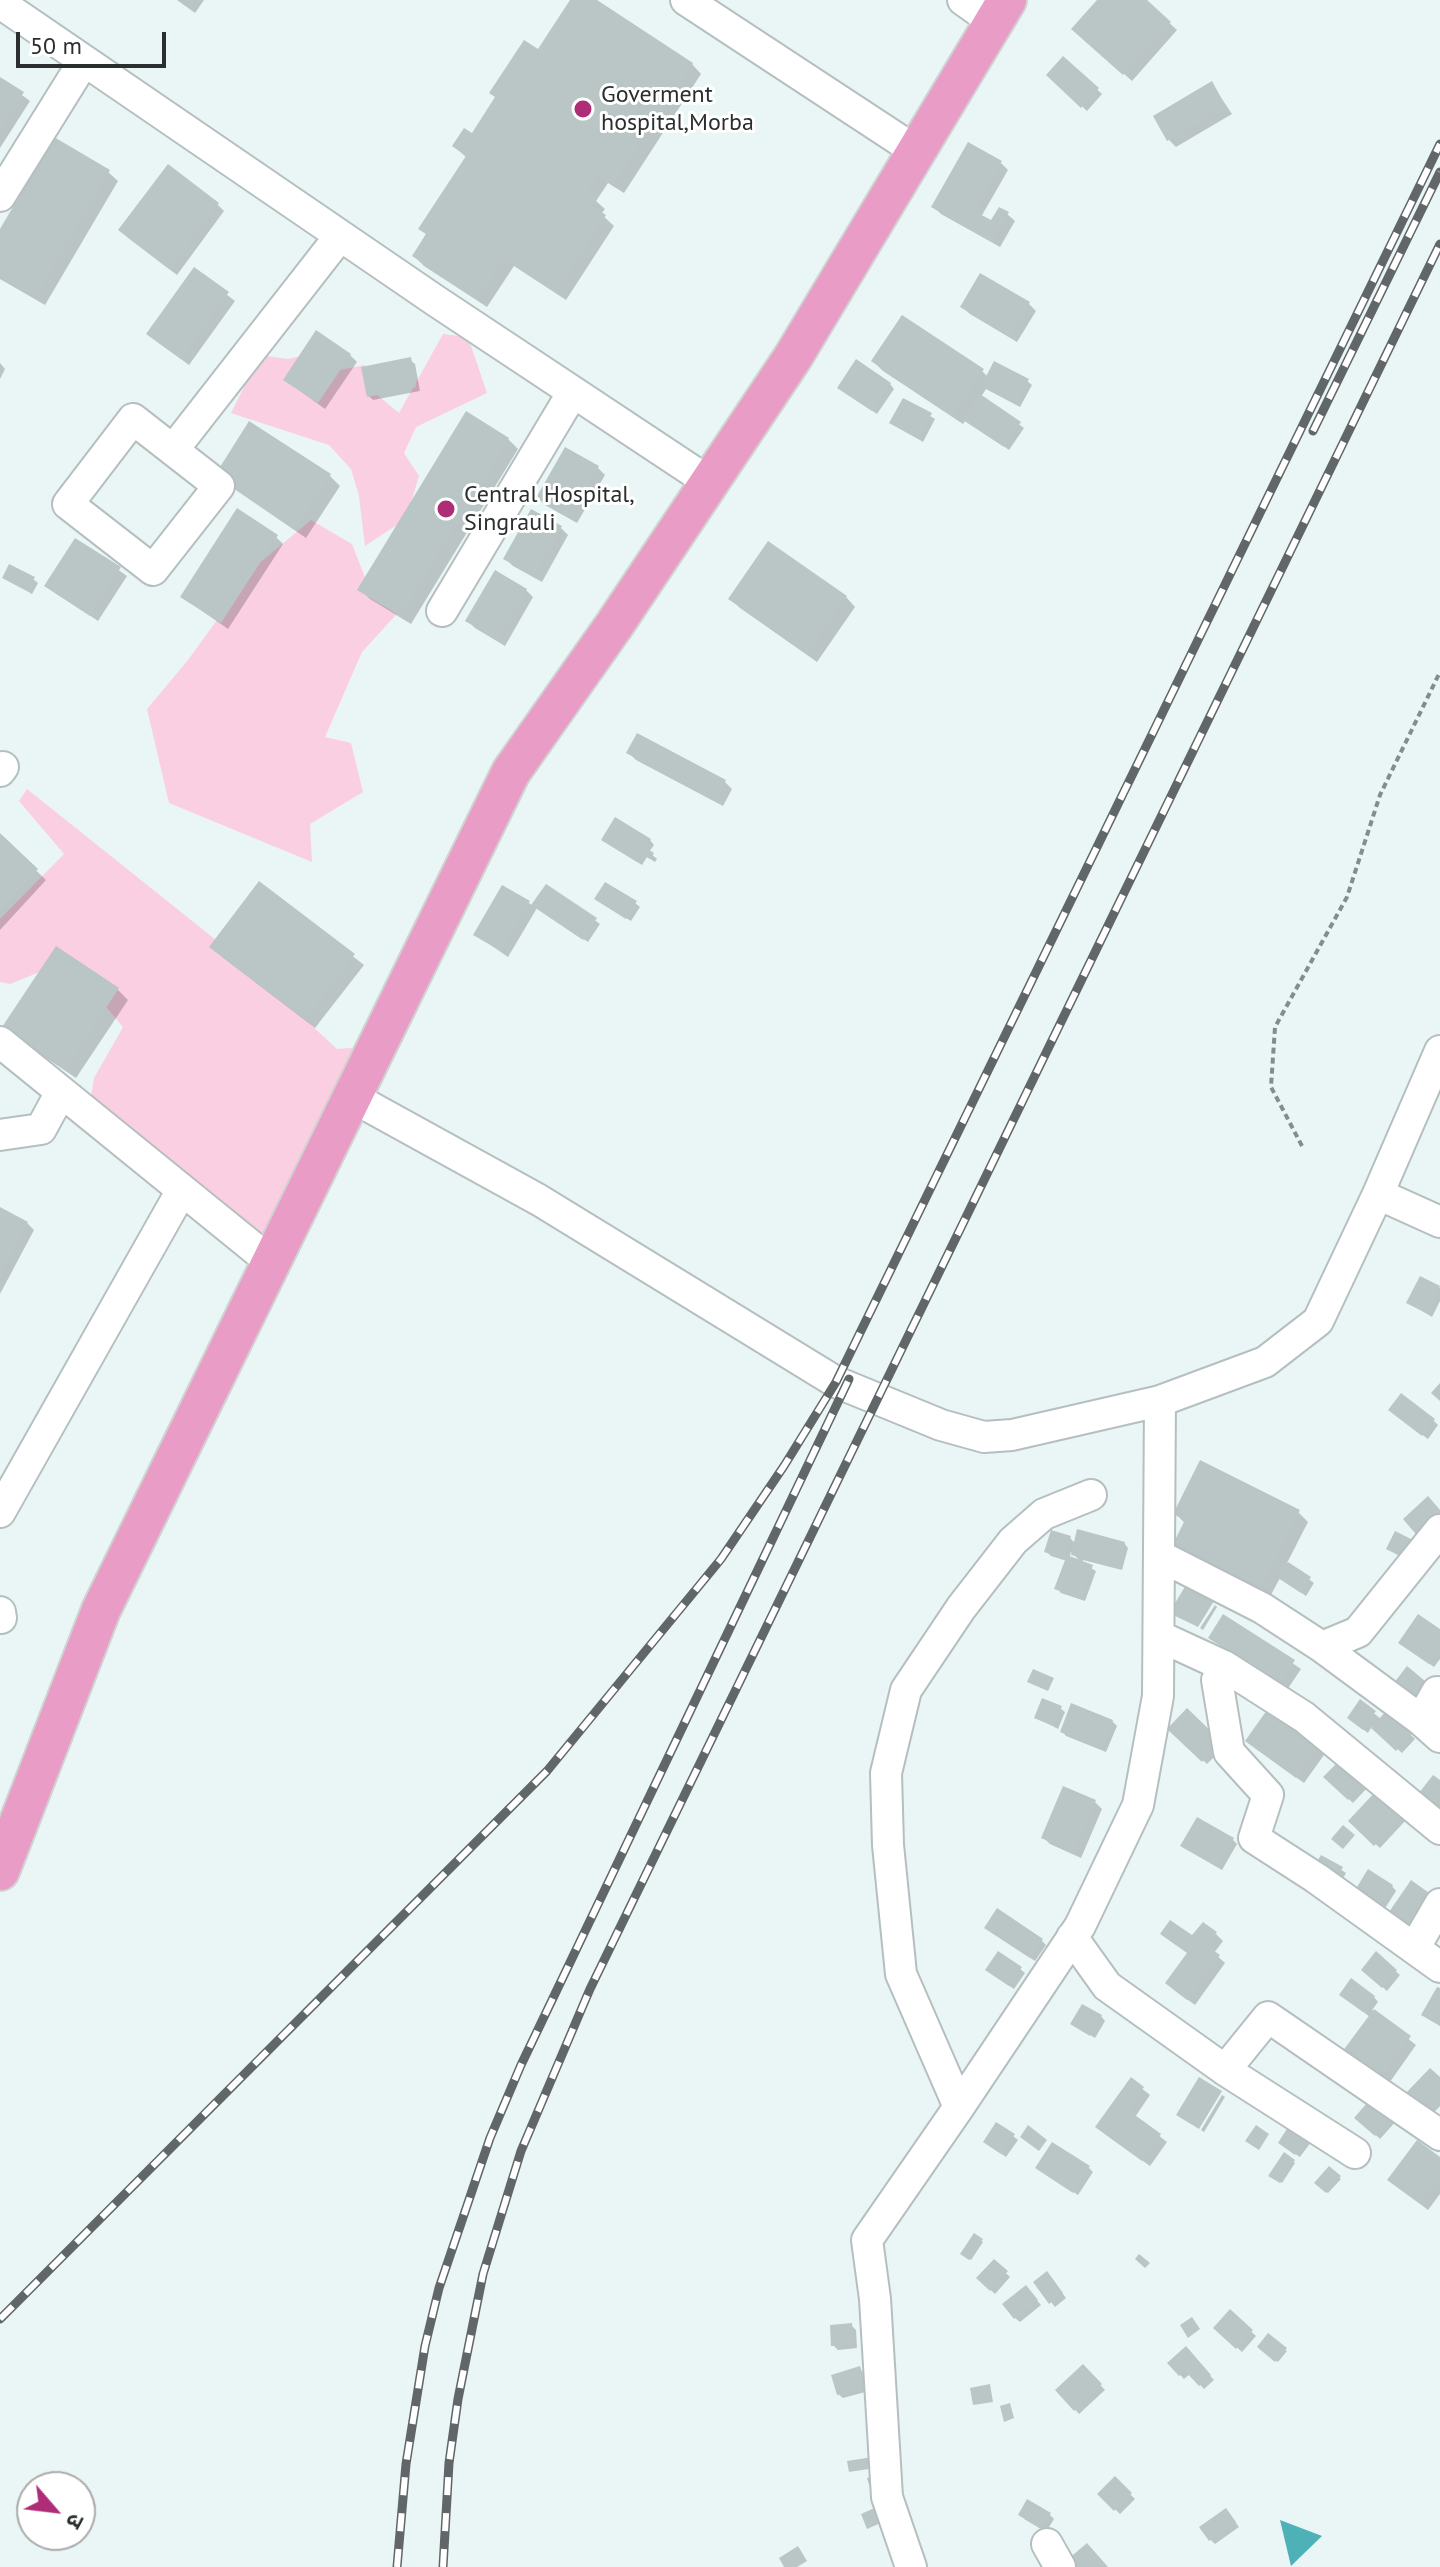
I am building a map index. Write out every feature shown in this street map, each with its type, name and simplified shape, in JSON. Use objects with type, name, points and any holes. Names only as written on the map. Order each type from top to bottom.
[{"type":"main road","points":[[0,1871],[101,1610],[511,772],[615,624],[793,357],[1000,11]]},
{"type":"street","points":[[686,0],[916,151]]},
{"type":"street","points":[[963,0],[1000,11]]},
{"type":"street","points":[[0,3],[340,236],[709,482]]},
{"type":"street","points":[[0,196],[84,61]]},
{"type":"street","points":[[173,450],[340,236]]},
{"type":"street","points":[[442,611],[573,392]]},
{"type":"street","points":[[133,419],[173,450],[219,486],[153,570],[68,504],[133,419]]},
{"type":"street","points":[[0,1042],[271,1262]]},
{"type":"street","points":[[352,1097],[539,1200],[836,1382],[941,1425],[984,1437],[1012,1435],[1160,1401],[1265,1362],[1318,1321],[1440,1051]]},
{"type":"street","points":[[0,1135],[41,1129],[61,1092]]},
{"type":"street","points":[[0,1512],[182,1190]]},
{"type":"street","points":[[1378,1194],[1440,1222]]},
{"type":"street","points":[[911,2567],[887,2497],[875,2299],[867,2240],[1072,1937],[1138,1805],[1158,1696],[1160,1401]]},
{"type":"street","points":[[959,2107],[901,1974],[888,1845],[886,1773],[906,1690],[961,1608],[1013,1541],[1044,1514],[1091,1495]]},
{"type":"street","points":[[1322,1647],[1358,1632],[1440,1530]]},
{"type":"street","points":[[1160,1556],[1262,1608],[1322,1647],[1430,1728],[1437,1692],[1440,1694]]},
{"type":"street","points":[[1159,1636],[1224,1666],[1304,1717],[1440,1829]]},
{"type":"street","points":[[1224,1666],[1217,1680],[1229,1752],[1268,1795],[1254,1838],[1440,1967]]},
{"type":"street","points":[[1415,1947],[1440,1904]]},
{"type":"street","points":[[1072,1937],[1107,1986],[1225,2070],[1355,2153]]},
{"type":"street","points":[[1225,2070],[1268,2017],[1440,2135]]},
{"type":"path","points":[[1302,1146],[1271,1087],[1275,1027],[1347,897],[1380,795],[1440,672]]},
{"type":"shaded area","points":[[443,334],[468,337],[487,393],[416,427],[404,453],[419,476],[406,519],[365,546],[359,496],[351,469],[329,445],[231,413],[260,355],[288,359],[332,349],[324,373],[365,365],[375,393],[399,413]]},
{"type":"shaded area","points":[[311,520],[352,544],[366,580],[405,605],[362,652],[325,737],[351,743],[363,792],[310,824],[312,862],[169,803],[147,709],[188,660],[257,565]]},
{"type":"shaded area","points":[[27,789],[241,960],[337,1049],[361,1047],[266,1241],[91,1097],[94,1078],[123,1027],[67,961],[10,984],[0,982],[0,919],[64,854],[19,801]]},
{"type":"water","points":[[1280,2520],[1322,2536],[1291,2566]]},
{"type":"building","points":[[570,0],[597,0],[693,63],[613,185],[598,175],[587,192],[596,198],[591,205],[606,215],[556,292],[504,258],[477,299],[412,256],[426,234],[418,229],[466,156],[452,146],[464,128],[472,133],[495,97],[489,93],[524,40],[538,49]]},
{"type":"building","points":[[1097,0],[1147,0],[1171,22],[1123,75],[1071,29]]},
{"type":"building","points":[[1063,56],[1099,88],[1081,108],[1046,75]]},
{"type":"building","points":[[0,77],[24,92],[0,131]]},
{"type":"building","points":[[1212,81],[1226,107],[1167,141],[1153,116]]},
{"type":"building","points":[[54,137],[110,170],[35,297],[0,276],[0,229]]},
{"type":"building","points":[[968,142],[1002,161],[974,211],[991,220],[999,207],[1009,212],[992,242],[931,207]]},
{"type":"building","points":[[168,164],[219,203],[169,269],[118,230]]},
{"type":"building","points":[[194,267],[229,292],[181,359],[146,334]]},
{"type":"building","points":[[980,273],[1030,302],[1010,337],[960,307]]},
{"type":"building","points":[[902,315],[984,369],[952,416],[871,361]]},
{"type":"building","points":[[316,330],[351,354],[318,403],[283,380]]},
{"type":"building","points":[[411,357],[416,387],[367,397],[361,367]]},
{"type":"building","points":[[856,359],[891,383],[872,411],[837,388]]},
{"type":"building","points":[[994,361],[1029,379],[1016,404],[981,386]]},
{"type":"building","points":[[980,394],[1021,422],[1004,447],[963,420]]},
{"type":"building","points":[[903,398],[932,413],[918,439],[889,423]]},
{"type":"building","points":[[466,411],[509,438],[400,616],[357,590]]},
{"type":"building","points":[[249,421],[331,474],[295,530],[215,475]]},
{"type":"building","points":[[565,447],[599,466],[570,517],[536,498]]},
{"type":"building","points":[[237,508],[278,535],[221,623],[180,597]]},
{"type":"building","points":[[531,509],[562,526],[534,576],[503,559]]},
{"type":"building","points":[[75,538],[121,567],[90,616],[44,586]]},
{"type":"building","points":[[768,541],[847,596],[807,653],[728,599]]},
{"type":"building","points":[[9,564],[35,577],[27,591],[2,578]]},
{"type":"building","points":[[495,570],[527,589],[498,640],[465,621]]},
{"type":"building","points":[[637,733],[726,780],[716,800],[626,753]]},
{"type":"building","points":[[615,817],[651,839],[646,848],[654,853],[650,859],[642,854],[637,862],[601,840]]},
{"type":"building","points":[[0,833],[38,869],[0,910]]},
{"type":"building","points":[[259,881],[355,954],[305,1020],[209,947]]},
{"type":"building","points":[[605,882],[637,901],[626,919],[594,899]]},
{"type":"building","points":[[546,884],[597,918],[583,940],[531,905]]},
{"type":"building","points":[[502,885],[530,901],[501,951],[473,935]]},
{"type":"building","points":[[56,946],[119,988],[66,1069],[2,1027]]},
{"type":"building","points":[[0,1207],[28,1222],[0,1274]]},
{"type":"building","points":[[1420,1276],[1440,1286],[1428,1314],[1406,1303]]},
{"type":"building","points":[[1401,1393],[1435,1419],[1422,1436],[1388,1410]]},
{"type":"building","points":[[1200,1460],[1300,1510],[1255,1598],[1168,1554],[1185,1520],[1173,1514]]},
{"type":"building","points":[[1428,1496],[1440,1510],[1440,1521],[1420,1539],[1403,1519]]},
{"type":"building","points":[[1077,1529],[1125,1542],[1118,1567],[1071,1555]]},
{"type":"building","points":[[1051,1530],[1071,1536],[1064,1558],[1044,1552]]},
{"type":"building","points":[[1395,1531],[1411,1539],[1402,1557],[1386,1549]]},
{"type":"building","points":[[1067,1555],[1093,1565],[1081,1598],[1054,1589]]},
{"type":"building","points":[[1288,1562],[1311,1577],[1301,1593],[1278,1578]]},
{"type":"building","points":[[1186,1585],[1214,1601],[1198,1627],[1169,1613]]},
{"type":"building","points":[[1223,1614],[1295,1660],[1280,1684],[1208,1638]]},
{"type":"building","points":[[1418,1614],[1440,1629],[1440,1649],[1429,1664],[1398,1643]]},
{"type":"building","points":[[1407,1666],[1425,1681],[1408,1702],[1390,1688]]},
{"type":"building","points":[[1033,1669],[1054,1678],[1048,1691],[1027,1682]]},
{"type":"building","points":[[1042,1698],[1062,1706],[1053,1726],[1034,1718]]},
{"type":"building","points":[[1360,1699],[1376,1711],[1363,1730],[1347,1718]]},
{"type":"building","points":[[1071,1703],[1113,1720],[1102,1749],[1060,1732]]},
{"type":"building","points":[[1272,1703],[1324,1739],[1296,1778],[1245,1741]]},
{"type":"building","points":[[1187,1708],[1221,1741],[1202,1762],[1167,1729]]},
{"type":"building","points":[[1387,1710],[1413,1733],[1396,1751],[1371,1728]]},
{"type":"building","points":[[1341,1759],[1365,1782],[1348,1800],[1323,1777]]},
{"type":"building","points":[[1433,1775],[1440,1780],[1440,1807],[1432,1817],[1412,1802]]},
{"type":"building","points":[[1063,1786],[1096,1800],[1074,1852],[1041,1838]]},
{"type":"building","points":[[1377,1790],[1404,1814],[1374,1846],[1348,1821]]},
{"type":"building","points":[[1197,1817],[1234,1838],[1217,1867],[1180,1846]]},
{"type":"building","points":[[1343,1825],[1355,1835],[1343,1849],[1331,1839]]},
{"type":"building","points":[[1321,1855],[1343,1867],[1335,1883],[1312,1870]]},
{"type":"building","points":[[1368,1869],[1393,1885],[1379,1907],[1354,1892]]},
{"type":"building","points":[[1411,1880],[1439,1900],[1415,1934],[1387,1915]]},
{"type":"building","points":[[997,1908],[1043,1939],[1030,1958],[984,1928]]},
{"type":"building","points":[[1170,1920],[1192,1935],[1203,1922],[1217,1932],[1207,1946],[1220,1955],[1187,2000],[1165,1983],[1187,1953],[1160,1934]]},
{"type":"building","points":[[998,1951],[1022,1967],[1009,1986],[985,1970]]},
{"type":"building","points":[[1376,1951],[1397,1970],[1382,1988],[1361,1970]]},
{"type":"building","points":[[1351,1978],[1375,1996],[1363,2012],[1339,1995]]},
{"type":"building","points":[[1437,1987],[1440,1988],[1440,2026],[1421,2015]]},
{"type":"building","points":[[1082,2004],[1102,2015],[1090,2036],[1070,2024]]},
{"type":"building","points":[[1374,2009],[1411,2036],[1377,2083],[1339,2056]]},
{"type":"building","points":[[1430,2068],[1440,2077],[1440,2106],[1428,2119],[1404,2095]]},
{"type":"building","points":[[1131,2077],[1144,2087],[1128,2110],[1161,2134],[1142,2161],[1095,2127]]},
{"type":"building","points":[[1199,2077],[1222,2091],[1199,2129],[1176,2115]]},
{"type":"building","points":[[1374,2095],[1395,2113],[1375,2136],[1354,2118]]},
{"type":"building","points":[[996,2122],[1015,2134],[1001,2154],[983,2142]]},
{"type":"building","points":[[1290,2124],[1308,2137],[1295,2155],[1278,2143]]},
{"type":"building","points":[[1028,2125],[1047,2140],[1039,2151],[1020,2137]]},
{"type":"building","points":[[1256,2125],[1269,2134],[1259,2150],[1245,2141]]},
{"type":"building","points":[[1417,2140],[1440,2157],[1440,2178],[1420,2204],[1387,2180]]},
{"type":"building","points":[[1052,2142],[1090,2166],[1073,2193],[1035,2168]]},
{"type":"building","points":[[1284,2152],[1295,2160],[1280,2183],[1268,2176]]},
{"type":"building","points":[[1329,2166],[1341,2176],[1326,2193],[1314,2183]]},
{"type":"building","points":[[974,2233],[983,2239],[969,2260],[960,2254]]},
{"type":"building","points":[[994,2259],[1008,2271],[990,2291],[976,2278]]},
{"type":"building","points":[[1047,2271],[1063,2293],[1049,2304],[1033,2282]]},
{"type":"building","points":[[1026,2285],[1038,2300],[1014,2319],[1002,2304]]},
{"type":"building","points":[[1230,2309],[1253,2330],[1236,2349],[1213,2328]]},
{"type":"building","points":[[1192,2317],[1200,2329],[1188,2338],[1180,2325]]},
{"type":"building","points":[[852,2323],[853,2345],[831,2346],[830,2325]]},
{"type":"building","points":[[1268,2333],[1287,2348],[1275,2362],[1257,2347]]},
{"type":"building","points":[[1186,2346],[1211,2375],[1199,2386],[1185,2371],[1179,2376],[1167,2363]]},
{"type":"building","points":[[1083,2364],[1102,2384],[1074,2411],[1055,2390]]},
{"type":"building","points":[[860,2366],[866,2387],[837,2395],[831,2375]]},
{"type":"building","points":[[990,2384],[993,2402],[973,2405],[970,2388]]},
{"type":"building","points":[[1010,2403],[1014,2418],[1004,2422],[1000,2406]]},
{"type":"building","points":[[873,2457],[875,2468],[849,2472],[847,2461]]},
{"type":"building","points":[[1115,2476],[1132,2493],[1114,2511],[1097,2494]]},
{"type":"building","points":[[1027,2499],[1051,2513],[1042,2529],[1018,2515]]},
{"type":"building","points":[[879,2506],[885,2521],[867,2529],[861,2514]]},
{"type":"building","points":[[1226,2508],[1236,2522],[1209,2541],[1199,2527]]},
{"type":"building","points":[[1087,2543],[1108,2567],[1073,2567],[1067,2560]]},
{"type":"building","points":[[798,2546],[807,2561],[797,2567],[784,2567],[779,2558]]},
{"type":"railway","points":[[0,2319],[547,1771],[721,1559],[784,1466],[836,1382],[1440,144]]},
{"type":"railway","points":[[1313,431],[1440,172]]},
{"type":"railway","points":[[443,2567],[449,2463],[458,2399],[483,2274],[521,2151],[590,1989],[1440,244]]},
{"type":"railway","points":[[397,2567],[406,2464],[425,2346],[439,2288],[490,2138],[521,2065],[849,1379]]},
{"type":"place","name":"Goverment hospital,Morba","points":[[583,109]]},
{"type":"place","name":"Central Hospital, Singrauli","points":[[446,509]]}]
